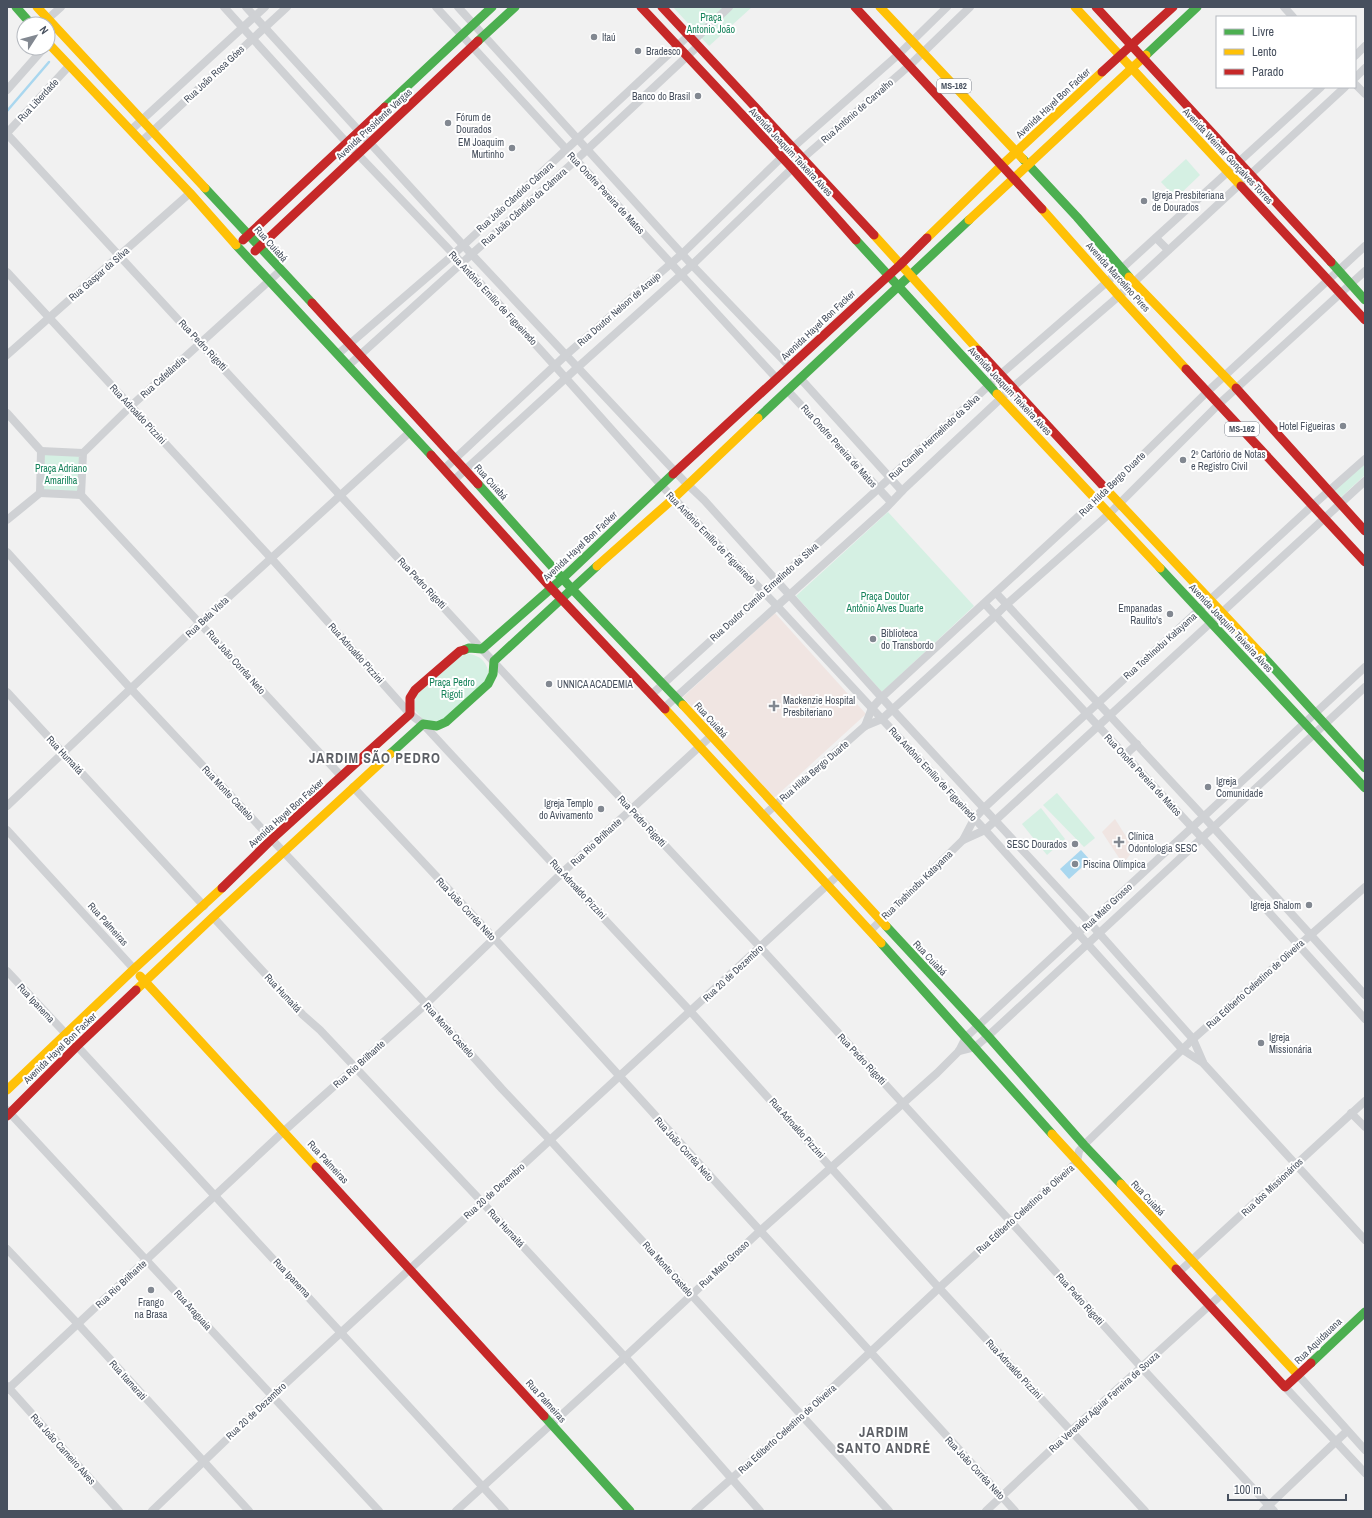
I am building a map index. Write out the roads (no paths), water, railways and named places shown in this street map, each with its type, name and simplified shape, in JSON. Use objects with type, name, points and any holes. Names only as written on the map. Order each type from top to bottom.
[{"type":"main road","points":[[16,7],[24,16]]},
{"type":"main road","name":"Rua Cuiabá","points":[[38,7],[42,16]]},
{"type":"main road","name":"Avenida Presidente Vargas","points":[[237,245],[492,7]]},
{"type":"main road","name":"Avenida Presidente Vargas","points":[[249,257],[515,7]]},
{"type":"main road","name":"Avenida Joaquim Teixeira Alves","points":[[641,7],[782,157],[887,276],[1002,397],[1365,788]]},
{"type":"main road","name":"Avenida Joaquim Teixeira Alves","points":[[662,7],[793,147],[1107,490],[1120,502],[1211,600],[1365,768]]},
{"type":"main road","name":"Avenida Marcelino Pires","points":[[855,7],[1014,178],[1119,296],[1365,562]]},
{"type":"main road","name":"Avenida Marcelino Pires","points":[[880,7],[1017,152],[1077,217],[1122,269],[1224,376],[1365,531]]},
{"type":"main road","name":"Avenida Weimar Gonçalves Torres","points":[[1075,7],[1327,281],[1365,320]]},
{"type":"main road","name":"Avenida Weimar Gonçalves Torres","points":[[1096,7],[1365,300]]},
{"type":"main road","name":"Avenida Hayel Bon Facker","points":[[482,649],[563,578],[661,485],[900,265],[1002,165],[1173,7]]},
{"type":"main road","points":[[423,724],[437,726],[446,722],[488,684],[493,674],[494,661],[560,598],[688,485],[787,390],[1197,7]]},
{"type":"main road","name":"Rua Cuiabá","points":[[56,32],[153,131],[280,271],[466,470],[572,589],[663,684],[880,921],[988,1036],[1084,1145],[1298,1376]]},
{"type":"main road","points":[[56,52],[190,193],[349,365],[560,598],[870,931],[1077,1162],[1286,1387]]},
{"type":"main road","points":[[410,714],[410,698],[415,690],[460,651],[469,648],[482,649]]},
{"type":"main road","points":[[625,667],[636,657]]},
{"type":"main road","name":"Avenida Hayel Bon Facker","points":[[7,1090],[134,969],[204,906],[271,840],[410,714]]},
{"type":"main road","name":"Avenida Hayel Bon Facker","points":[[8,1113],[213,917],[423,724]]},
{"type":"main road","name":"Rua Palmeiras","points":[[134,969],[552,1423],[630,1511]]},
{"type":"main road","name":"Rua Aquidauana","points":[[1286,1387],[1365,1312]]},
{"type":"street","points":[[32,16],[38,7]]},
{"type":"street","points":[[51,16],[61,7]]},
{"type":"street","name":"Rua Antônio Emílio de Figueiredo","points":[[224,7],[347,143],[462,264],[661,485],[777,606],[985,830],[1183,1050],[1203,1063],[1365,1240]]},
{"type":"street","name":"Rua Antônio Emílio de Figueiredo","points":[[246,7],[463,245],[675,472],[704,500],[892,709],[1090,923],[1193,1040],[1203,1063]]},
{"type":"street","name":"Rua João Rosa Góes","points":[[130,130],[265,7]]},
{"type":"street","name":"Rua João Rosa Góes","points":[[141,142],[287,7]]},
{"type":"street","name":"Rua Onofre Pereira de Matos","points":[[436,7],[777,378]]},
{"type":"street","name":"Rua Onofre Pereira de Matos","points":[[458,7],[692,265],[790,367]]},
{"type":"street","name":"Rua João Cândido Câmara","points":[[338,354],[453,255],[678,46],[693,41],[730,7]]},
{"type":"street","name":"Rua Antônio de Carvalho","points":[[793,147],[899,54],[947,7]]},
{"type":"street","name":"Rua Antônio de Carvalho","points":[[803,158],[910,65],[970,7]]},
{"type":"street","points":[[1284,7],[1292,16]]},
{"type":"street","name":"Rua João Cândido da Câmara","points":[[349,365],[576,160],[687,56],[693,41]]},
{"type":"street","points":[[1356,55],[1365,46]]},
{"type":"street","points":[[7,90],[37,56]]},
{"type":"street","name":"Rua Liberdade","points":[[7,134],[69,66]]},
{"type":"street","points":[[1356,77],[1365,68]]},
{"type":"street","points":[[1356,85],[1365,94]]},
{"type":"street","points":[[990,385],[1122,269],[1320,88]]},
{"type":"street","points":[[902,491],[1013,387],[1119,296],[1250,173],[1344,88]]},
{"type":"street","name":"Rua Pedro Rigotti","points":[[7,134],[482,649],[760,947],[1012,1222],[1269,1509]]},
{"type":"street","name":"Rua Doutor Nelson de Araujo","points":[[444,469],[566,355],[682,254],[793,147]]},
{"type":"street","name":"Rua Doutor Nelson de Araujo","points":[[454,480],[680,274],[692,265],[803,158]]},
{"type":"street","name":"Rua Gaspar da Silva","points":[[7,355],[190,193]]},
{"type":"street","points":[[1156,238],[1168,250]]},
{"type":"street","name":"Rua Hilda Bergo Duarte","points":[[865,726],[872,708],[882,698],[1107,490],[1207,392],[1365,246]]},
{"type":"street","name":"Rua Cafelândia","points":[[83,453],[131,406],[280,271]]},
{"type":"street","name":"Rua Hilda Bergo Duarte","points":[[763,816],[865,726],[882,719],[1007,604],[1109,514],[1219,404],[1365,271]]},
{"type":"street","name":"Rua Adroaldo Pizzini","points":[[7,272],[272,558],[410,714],[423,724],[563,872],[831,1166],[939,1288],[1145,1511]]},
{"type":"street","name":"Rua Onofre Pereira de Matos","points":[[800,378],[902,491]]},
{"type":"street","name":"Rua Camilo Hermelindo da Silva","points":[[878,489],[990,385]]},
{"type":"street","name":"Rua Onofre Pereira de Matos","points":[[787,390],[891,502]]},
{"type":"street","points":[[7,413],[41,452],[40,493]]},
{"type":"street","name":"Rua Bela Vista","points":[[7,806],[200,622],[410,432]]},
{"type":"street","points":[[7,520],[40,493],[82,495],[83,453],[41,452]]},
{"type":"street","name":"Rua Toshinobu Katayama","points":[[870,931],[963,840],[974,819],[984,808],[1313,505],[1365,459]]},
{"type":"street","name":"Rua Toshinobu Katayama","points":[[963,840],[985,830],[1365,481]]},
{"type":"street","name":"Rua Doutor Camilo Ermelindo da Silva","points":[[651,695],[878,489]]},
{"type":"street","name":"Rua Camilo Hermelindo da Silva","points":[[891,502],[902,491]]},
{"type":"street","name":"Rua João Corrêa Neto","points":[[82,495],[342,777]]},
{"type":"street","name":"Rua Doutor Camilo Ermelindo da Silva","points":[[664,708],[891,502]]},
{"type":"street","name":"Rua Monte Castelo","points":[[7,552],[131,689],[426,1004],[889,1511]]},
{"type":"street","name":"Rua Onofre Pereira de Matos","points":[[996,593],[1137,744],[1365,995]]},
{"type":"street","name":"Rua Onofre Pereira de Matos","points":[[985,604],[1192,827],[1365,1019]]},
{"type":"street","name":"Rua Mato Grosso","points":[[456,1511],[831,1166],[937,1073],[959,1051],[966,1037],[1365,667]]},
{"type":"street","name":"Rua Mato Grosso","points":[[959,1051],[975,1047],[988,1036],[1365,687]]},
{"type":"street","name":"Rua Humaitá","points":[[7,692],[204,906]]},
{"type":"street","name":"Rua Rio Brilhante","points":[[8,1388],[284,1132],[426,1004],[563,872],[710,736]]},
{"type":"street","points":[[1126,755],[1137,744]]},
{"type":"street","name":"Rua João Corrêa Neto","points":[[353,788],[494,938],[1015,1511]]},
{"type":"street","name":"Rua Palmeiras","points":[[7,830],[134,969]]},
{"type":"street","name":"Rua 20 de Dezembro","points":[[152,1511],[202,1461],[341,1332],[691,1012],[838,875]]},
{"type":"street","name":"Rua Ediberto Celestino de Oliveira","points":[[695,1511],[802,1416],[1077,1162],[1079,1151],[1084,1145],[1193,1040],[1365,887]]},
{"type":"street","name":"Rua Humaitá","points":[[213,917],[303,1015],[320,1030],[482,1202],[625,1357],[731,1480],[760,1511]]},
{"type":"street","name":"Rua Ipanema","points":[[7,971],[66,1034]]},
{"type":"street","name":"Rua Ipanema","points":[[77,1046],[505,1511]]},
{"type":"street","name":"Rua dos Missionários","points":[[1179,1272],[1365,1101]]},
{"type":"street","name":"Rua Araguaia","points":[[8,1113],[147,1260],[379,1511]]},
{"type":"street","points":[[1352,1113],[1365,1127]]},
{"type":"street","name":"Rua Itamarati","points":[[7,1249],[78,1324],[249,1511]]},
{"type":"street","name":"Rua Vereador Aguiar Ferreira de Souza","points":[[986,1511],[1071,1431],[1222,1294]]},
{"type":"street","name":"Rua Cuiabá","points":[[1298,1376],[1365,1450]]},
{"type":"street","points":[[1286,1387],[1365,1473]]},
{"type":"street","name":"Rua João Carneiro Alves","points":[[8,1388],[119,1511]]},
{"type":"street","points":[[1269,1509],[1347,1431]]},
{"type":"water","name":"Piscina Olímpica","points":[[1081,850],[1090,860],[1069,879],[1060,869]]},
{"type":"waterway","points":[[7,111],[49,62]]},
{"type":"place","name":"Itaú","points":[[594,37]]},
{"type":"place","name":"Bradesco","points":[[638,51]]},
{"type":"place","name":"Banco do Brasil","points":[[698,96]]},
{"type":"place","name":"Fórum de Dourados","points":[[448,123]]},
{"type":"place","name":"EM Joaquim Murtinho","points":[[512,148]]},
{"type":"place","name":"Igreja Presbiteriana de Dourados","points":[[1144,201]]},
{"type":"place","name":"Hotel Figueiras","points":[[1343,426]]},
{"type":"place","name":"2º Cartório de Notas e Registro Civil","points":[[1183,460]]},
{"type":"place","name":"Empanadas Raulito's","points":[[1170,614]]},
{"type":"place","name":"Biblioteca do Transbordo","points":[[873,639]]},
{"type":"place","name":"UNNICA ACADEMIA","points":[[549,684]]},
{"type":"place","name":"Mackenzie Hospital Presbiteriano","points":[[774,706]]},
{"type":"place","name":"Igreja Comunidade","points":[[1208,787]]},
{"type":"place","name":"Igreja Templo do Avivamento","points":[[601,809]]},
{"type":"place","name":"Clínica Odontologia SESC","points":[[1119,842]]},
{"type":"place","name":"SESC Dourados","points":[[1075,844]]},
{"type":"place","name":"Piscina Olímpica","points":[[1075,864]]},
{"type":"place","name":"Igreja Shalom","points":[[1309,905]]},
{"type":"place","name":"Igreja Missionária","points":[[1261,1043]]},
{"type":"place","name":"Frango na Brasa","points":[[151,1290]]},
{"type":"district","name":"JARDIM SÃO PEDRO","points":[[375,758]]},
{"type":"district","name":"JARDIM SANTO ANDRÉ","points":[[884,1440]]},
{"type":"park label","name":"Praça Antonio João","points":[[711,22]]},
{"type":"park label","name":"Praça Adriano Amarilha","points":[[61,474]]},
{"type":"park label","name":"Praça Doutor Antônio Alves Duarte","points":[[885,602]]},
{"type":"park label","name":"Praça Pedro Rigoti","points":[[452,688]]}]
